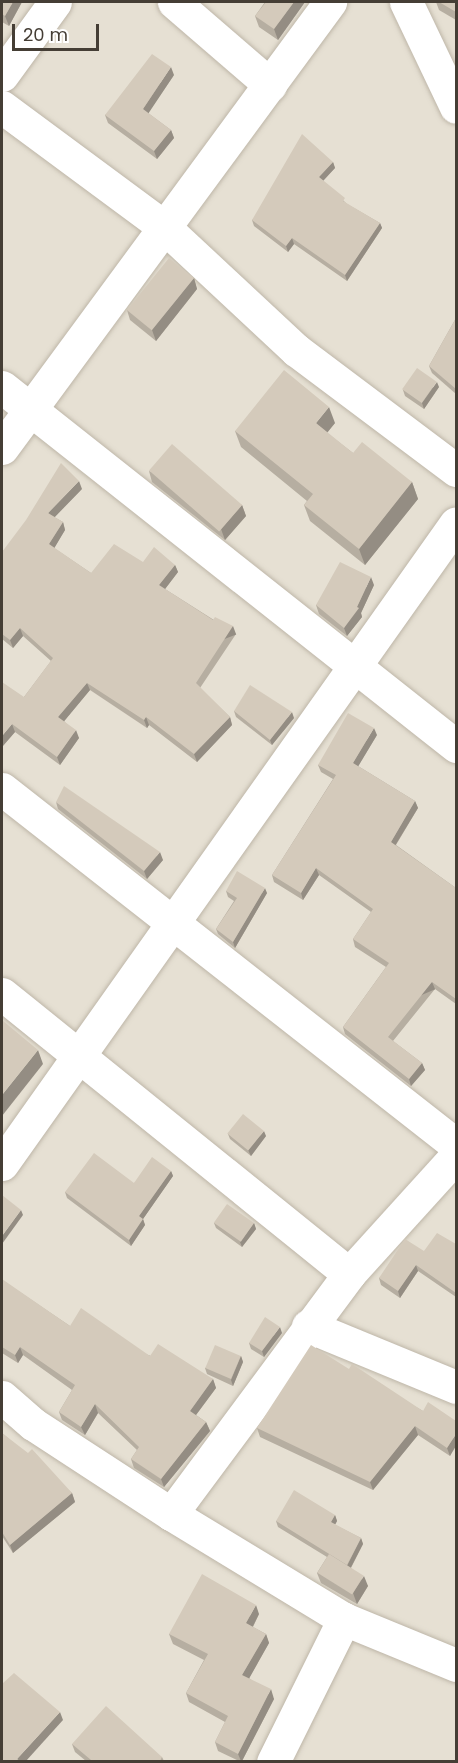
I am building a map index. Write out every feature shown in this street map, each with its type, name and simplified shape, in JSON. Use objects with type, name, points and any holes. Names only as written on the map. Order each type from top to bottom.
[{"type":"street","points":[[2,75],[55,2]]},
{"type":"street","points":[[174,2],[270,85]]},
{"type":"street","points":[[2,448],[163,226],[330,2]]},
{"type":"street","points":[[406,2],[456,107]]},
{"type":"street","points":[[2,107],[163,226],[296,350],[456,470]]},
{"type":"street","points":[[2,387],[456,746]]},
{"type":"street","points":[[2,1164],[353,665],[456,523]]},
{"type":"street","points":[[2,789],[174,921],[456,1145]]},
{"type":"street","points":[[2,994],[349,1274]]},
{"type":"street","points":[[171,1514],[308,1326],[349,1274],[456,1156]]},
{"type":"street","points":[[308,1326],[456,1387]]},
{"type":"street","points":[[2,1397],[33,1424],[171,1514],[344,1619],[456,1665]]},
{"type":"street","points":[[273,1761],[344,1619]]},
{"type":"shaded area","points":[[2,2],[456,2],[456,1761],[2,1761]]},
{"type":"building","points":[[2,2],[13,2],[5,16],[2,14]]},
{"type":"building","points":[[266,2],[294,2],[274,29],[255,16]]},
{"type":"building","points":[[439,2],[456,2],[456,12]]},
{"type":"building","points":[[152,54],[171,67],[143,109],[171,130],[154,151],[105,115]]},
{"type":"building","points":[[302,134],[333,162],[319,177],[345,198],[343,201],[380,223],[345,275],[292,238],[286,246],[252,220]]},
{"type":"building","points":[[169,258],[194,278],[152,330],[127,310]]},
{"type":"building","points":[[456,318],[456,389],[429,366]]},
{"type":"building","points":[[417,368],[437,382],[422,403],[402,389]]},
{"type":"building","points":[[284,370],[329,407],[316,423],[353,453],[362,442],[412,482],[359,549],[304,505],[313,494],[235,431]]},
{"type":"building","points":[[172,444],[242,505],[219,531],[149,470]]},
{"type":"building","points":[[61,463],[79,481],[48,513],[63,522],[49,544],[91,573],[114,544],[143,562],[154,547],[175,565],[159,585],[213,620],[215,617],[233,626],[196,683],[230,717],[194,754],[146,717],[144,720],[87,683],[58,717],[76,730],[57,757],[12,724],[2,736],[2,682],[24,697],[53,658],[20,628],[10,640],[2,634],[2,552],[26,520]]},
{"type":"building","points":[[340,562],[371,577],[357,607],[359,608],[344,628],[316,605]]},
{"type":"building","points":[[250,685],[292,712],[270,740],[234,711]]},
{"type":"building","points":[[348,713],[374,728],[353,763],[415,801],[391,842],[456,888],[456,999],[432,982],[388,1037],[422,1063],[409,1079],[343,1027],[389,963],[353,939],[373,909],[316,868],[301,893],[272,875],[336,775],[318,765]]},
{"type":"building","points":[[64,786],[160,852],[144,871],[56,802]]},
{"type":"building","points":[[237,871],[265,888],[233,942],[216,929],[237,898],[226,891]]},
{"type":"building","points":[[2,1020],[38,1050],[2,1095]]},
{"type":"building","points":[[243,1114],[264,1131],[248,1150],[227,1133]]},
{"type":"building","points":[[94,1153],[134,1183],[152,1157],[171,1171],[139,1216],[143,1219],[129,1240],[65,1192]]},
{"type":"building","points":[[2,1195],[21,1210],[2,1236]]},
{"type":"building","points":[[227,1204],[254,1223],[241,1242],[214,1223]]},
{"type":"building","points":[[437,1233],[456,1244],[456,1293],[416,1265],[398,1291],[379,1278],[405,1239],[424,1251]]},
{"type":"building","points":[[2,1279],[70,1326],[81,1308],[150,1356],[158,1344],[213,1379],[190,1411],[206,1422],[161,1479],[131,1459],[139,1447],[95,1404],[81,1427],[59,1412],[75,1385],[20,1347],[15,1355],[2,1347]]},
{"type":"building","points":[[265,1317],[280,1327],[262,1351],[249,1343]]},
{"type":"building","points":[[215,1345],[241,1356],[231,1379],[205,1368]]},
{"type":"building","points":[[311,1345],[349,1369],[352,1364],[423,1411],[428,1402],[456,1421],[456,1434],[447,1448],[415,1426],[370,1482],[257,1428]]},
{"type":"building","points":[[2,1433],[28,1453],[32,1449],[72,1493],[10,1545],[2,1532]]},
{"type":"building","points":[[294,1490],[335,1515],[331,1522],[361,1538],[347,1565],[276,1521]]},
{"type":"building","points":[[329,1554],[364,1576],[352,1594],[317,1573]]},
{"type":"building","points":[[202,1574],[256,1605],[246,1623],[266,1634],[242,1675],[271,1689],[238,1754],[215,1742],[228,1716],[186,1693],[208,1654],[169,1634]]},
{"type":"building","points":[[14,1673],[60,1712],[17,1759],[20,1761],[2,1761],[2,1684]]},
{"type":"building","points":[[106,1706],[162,1757],[160,1761],[89,1761],[91,1760],[72,1744]]}]
